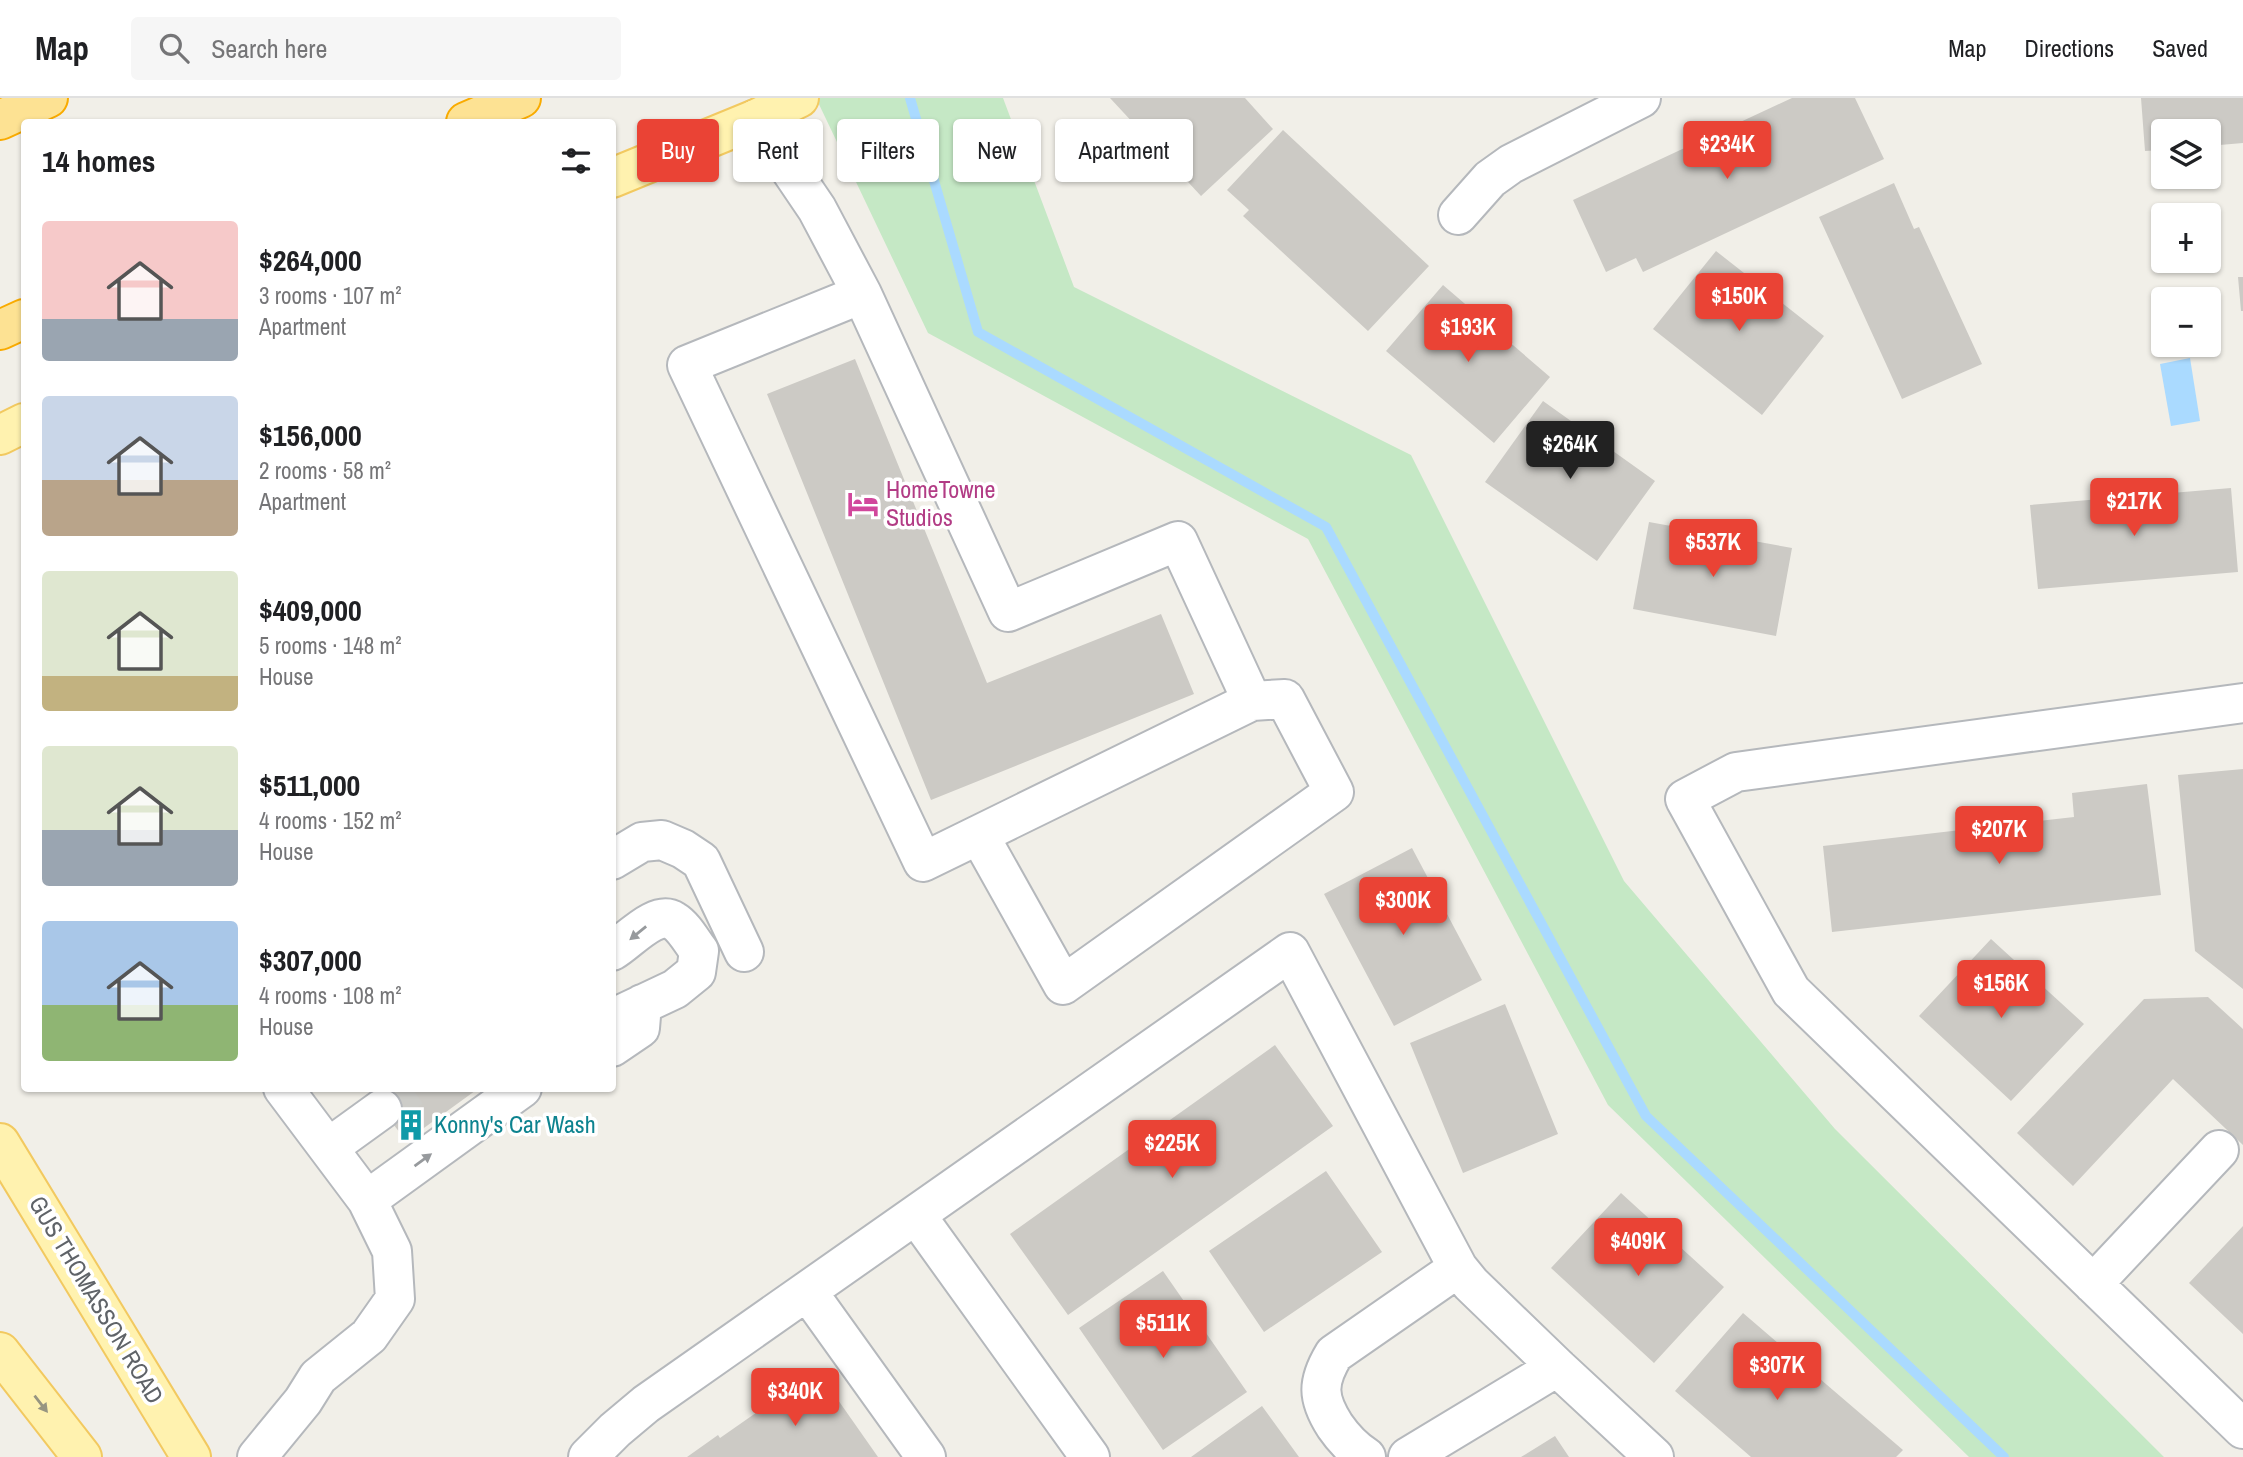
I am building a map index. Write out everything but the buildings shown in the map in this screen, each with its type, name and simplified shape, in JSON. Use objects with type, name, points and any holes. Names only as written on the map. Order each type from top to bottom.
[{"type":"highway","points":[[0,120],[48,98]]},
{"type":"highway","points":[[473,119],[521,98]]},
{"type":"highway","points":[[0,330],[21,320]]},
{"type":"main road","points":[[756,119],[799,98]]},
{"type":"main road","points":[[616,176],[733,128]]},
{"type":"main road","points":[[0,435],[21,424]]},
{"type":"main road","name":"GUS THOMASSON ROAD","points":[[0,1143],[191,1457]]},
{"type":"main road","points":[[0,1352],[82,1457]]},
{"type":"lane","points":[[1458,215],[1490,179],[1511,164],[1641,98]]},
{"type":"lane","points":[[799,182],[817,209],[862,293],[1008,612],[1178,541],[1252,701]]},
{"type":"lane","points":[[862,293],[687,365],[923,862],[1252,701],[1284,699],[1334,792],[1063,985],[979,835]]},
{"type":"lane","points":[[2243,703],[1735,772],[1685,799],[1791,991],[2243,1429]]},
{"type":"lane","points":[[616,858],[642,842],[662,840],[701,860],[739,942],[699,951]]},
{"type":"lane","points":[[616,948],[651,922],[665,918],[675,921],[699,951],[696,972],[626,1021]]},
{"type":"lane","points":[[588,1457],[646,1405],[1290,952],[1458,1268],[1471,1284],[1557,1367],[1654,1457]]},
{"type":"lane","points":[[257,1457],[303,1401],[318,1377],[369,1336],[395,1299],[393,1251],[367,1200],[286,1092]]},
{"type":"lane","points":[[367,1200],[516,1092]]},
{"type":"lane","points":[[328,1148],[382,1109]]},
{"type":"lane","points":[[2093,1284],[2219,1150]]},
{"type":"lane","points":[[916,1215],[1090,1457]]},
{"type":"lane","points":[[1366,1457],[1346,1443],[1324,1408],[1320,1389],[1324,1370],[1334,1354],[1458,1268]]},
{"type":"lane","points":[[807,1292],[926,1457]]},
{"type":"lane","points":[[1408,1457],[1557,1367]]},
{"type":"green space","points":[[816,98],[1003,98],[1011,119],[953,119],[953,182],[1035,182],[1074,287],[1411,455],[1624,881],[1835,1129],[2164,1457],[1969,1457],[1608,1105],[1308,539],[928,333],[856,182],[939,182],[939,119],[837,119],[837,142]]},
{"type":"water","points":[[2190,358],[2200,421],[2171,426],[2160,364]]},
{"type":"waterway","points":[[910,98],[978,332],[1326,527],[1646,1116],[2004,1457]]},
{"type":"tunnel","points":[[382,1109],[406,1092]]},
{"type":"place","name":"HomeTowne Studios","points":[[863,504]]},
{"type":"place","name":"Konny's Car Wash","points":[[411,1125]]}]
